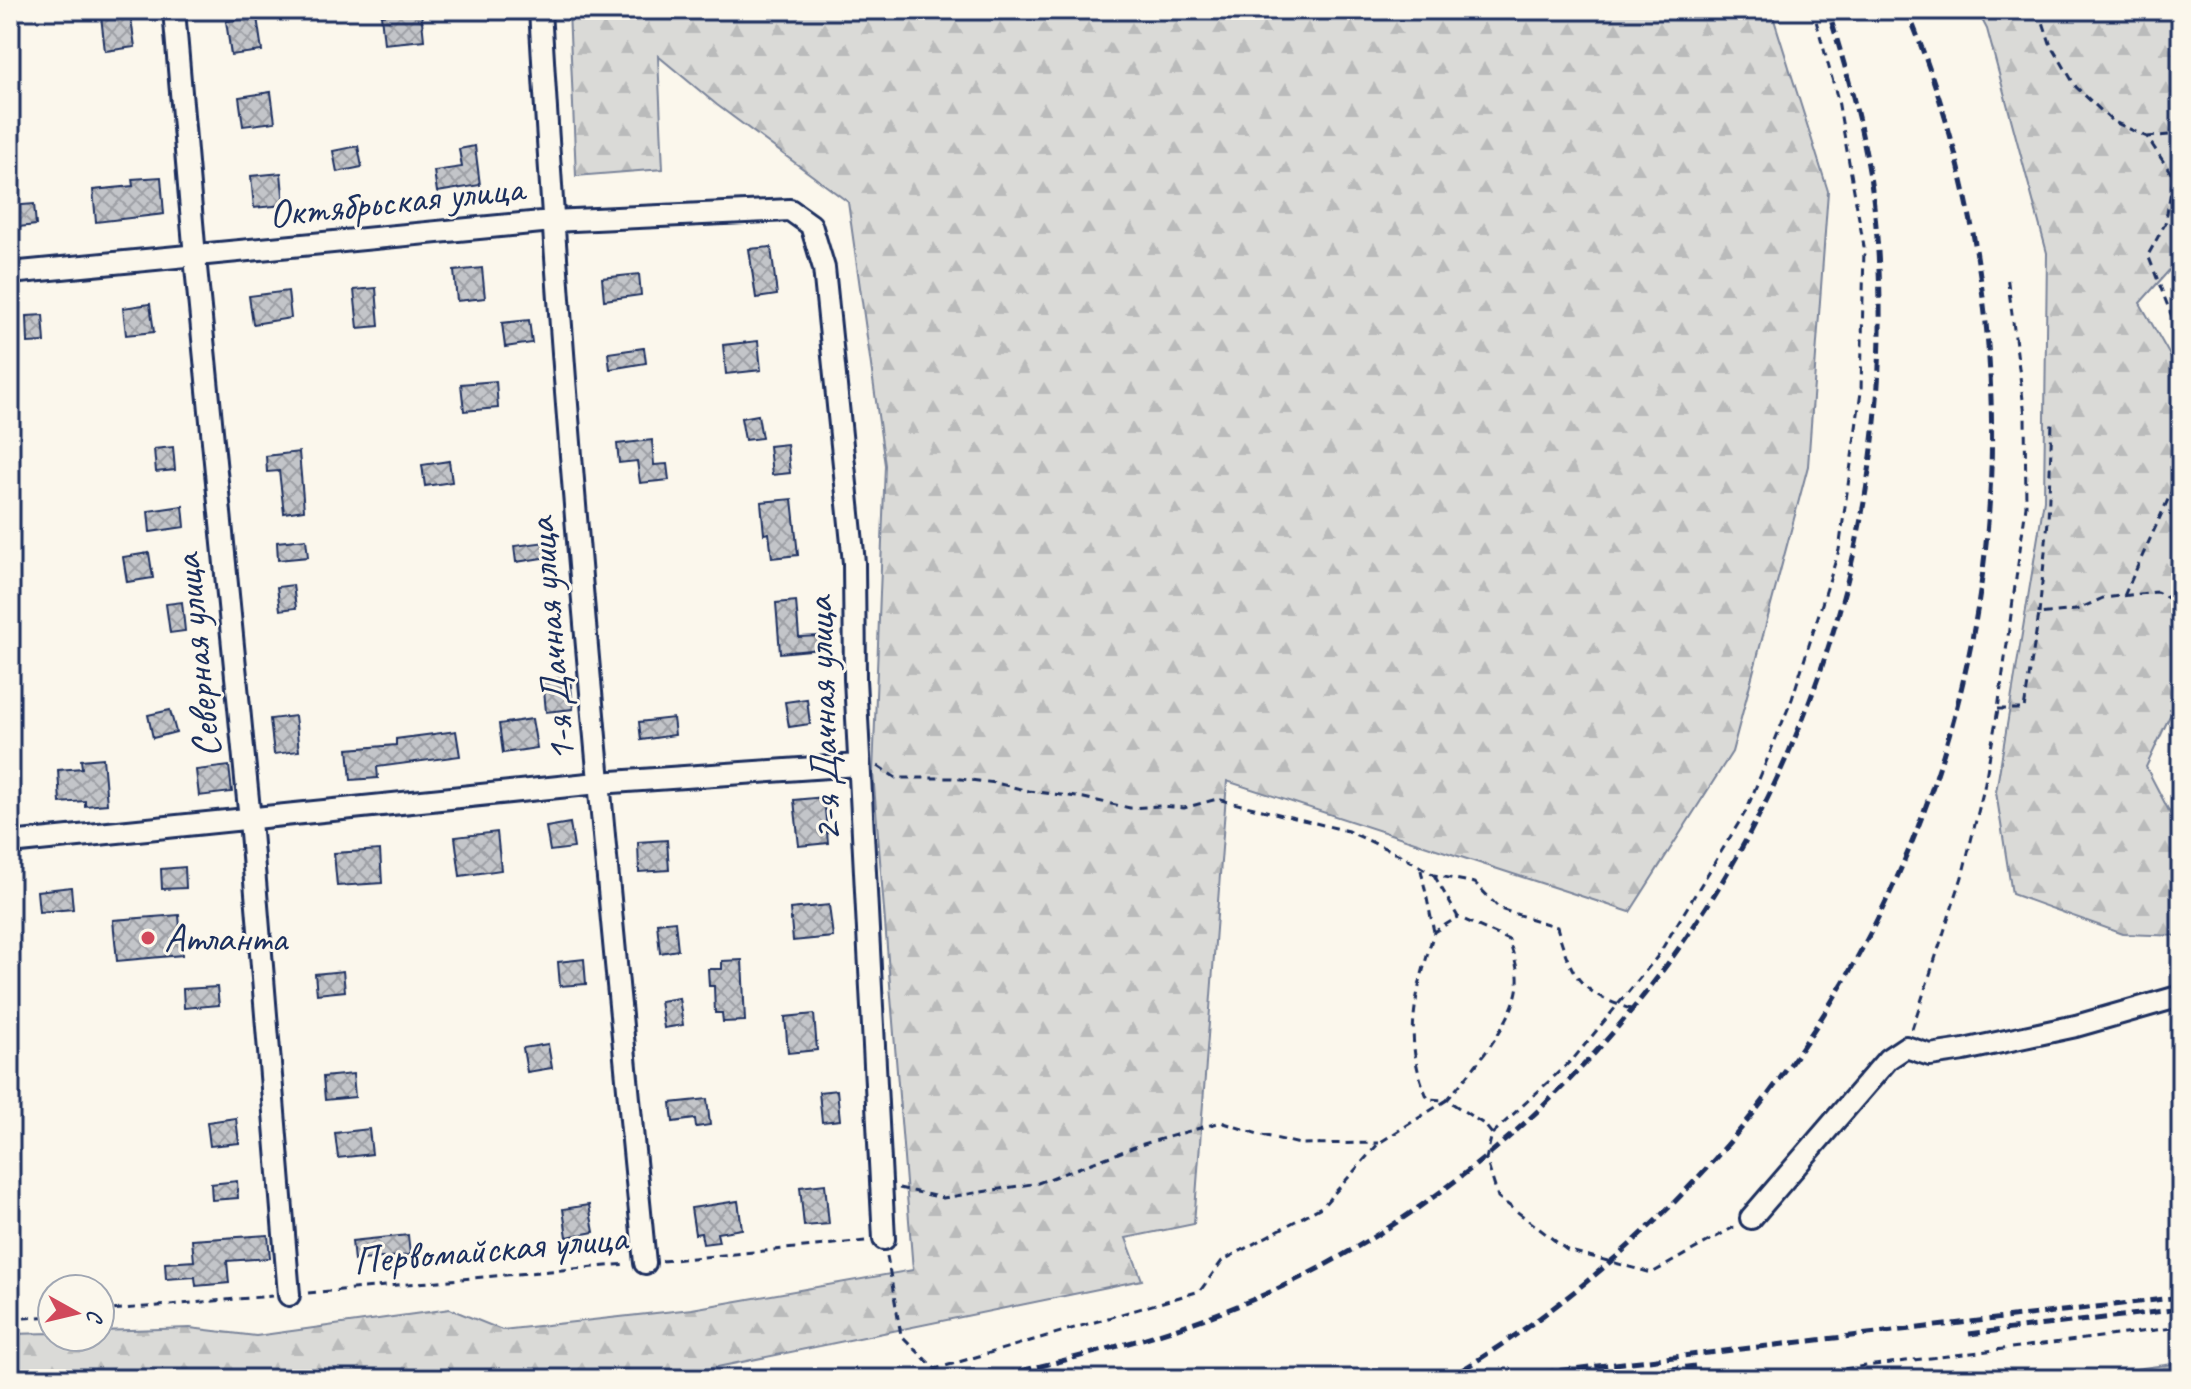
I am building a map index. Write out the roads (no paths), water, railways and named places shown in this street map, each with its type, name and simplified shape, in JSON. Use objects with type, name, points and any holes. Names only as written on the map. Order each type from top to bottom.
[{"type":"street","name":"Северная улица","points":[[174,10],[250,820],[289,1295]]},
{"type":"street","name":"1-я Дачная улица","points":[[540,10],[552,221],[598,783],[645,1263]]},
{"type":"street","name":"Октябрьская улица","points":[[10,273],[552,221],[790,210]]},
{"type":"street","name":"2-я Дачная улица","points":[[790,210],[811,225],[824,268],[854,563],[858,765],[884,1239]]},
{"type":"street","points":[[10,843],[598,783],[858,765]]},
{"type":"street","points":[[1751,1218],[1888,1059],[1906,1047],[1930,1055],[1964,1050],[2076,1026],[2181,996]]},
{"type":"railway","points":[[985,1379],[1116,1347],[1241,1304],[1323,1266],[1456,1180],[1573,1076],[1673,956],[1755,823],[1817,680],[1859,529],[1879,373],[1875,215],[1868,163],[1828,10]]},
{"type":"railway","points":[[1447,1379],[1612,1260],[1749,1118],[1857,957],[1935,781],[1980,594],[1991,401],[1967,205],[1907,10]]},
{"type":"railway","points":[[1488,1379],[2181,1297]]},
{"type":"railway","points":[[1969,1334],[2181,1309]]},
{"type":"railway","points":[[1596,1379],[1695,1366]]},
{"type":"place","name":"Атланта","points":[[148,938]]}]
